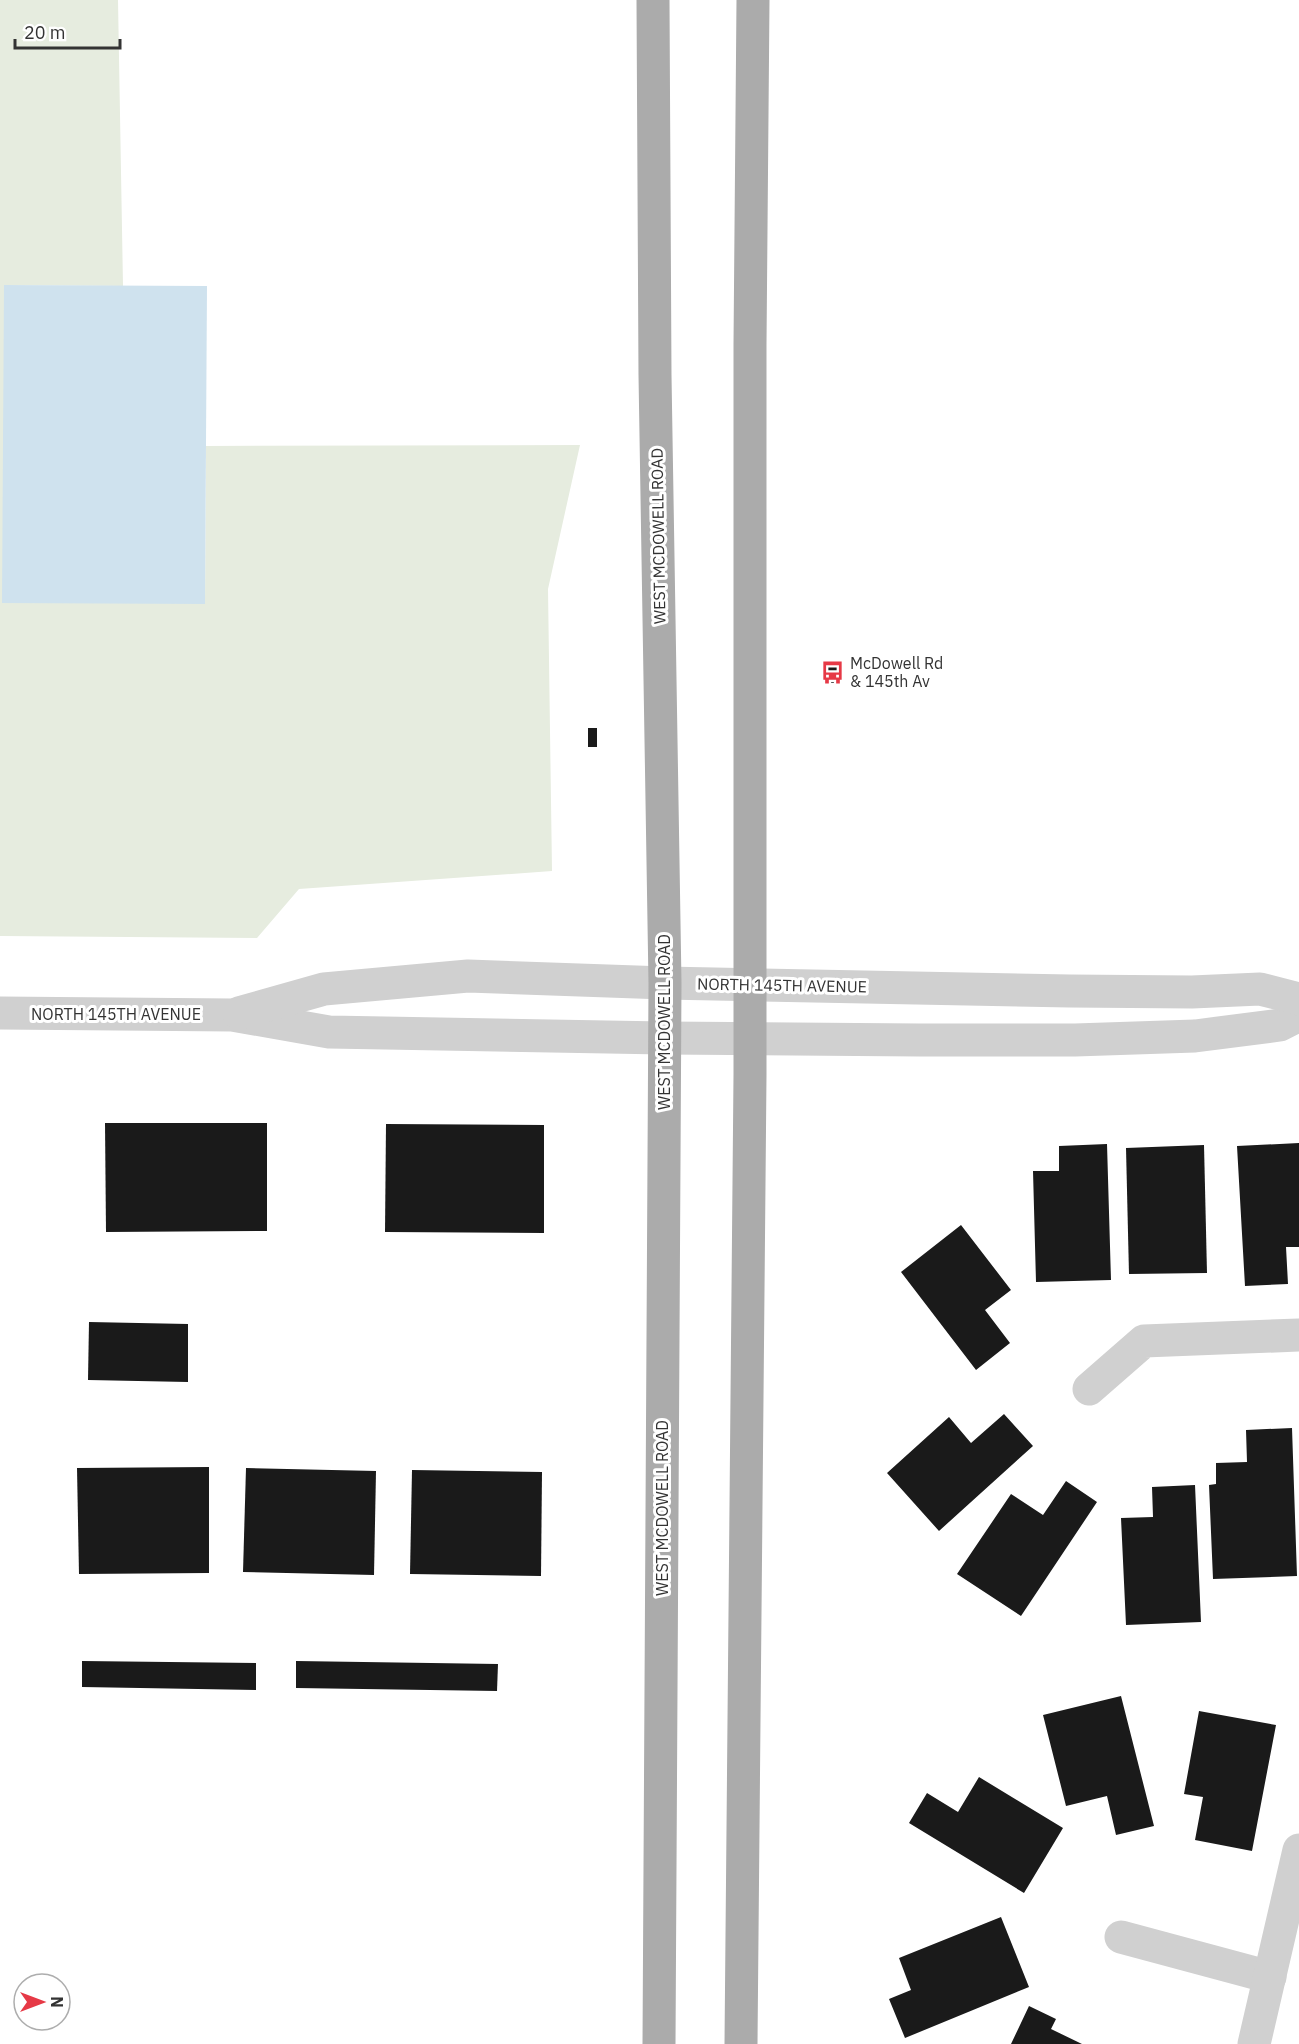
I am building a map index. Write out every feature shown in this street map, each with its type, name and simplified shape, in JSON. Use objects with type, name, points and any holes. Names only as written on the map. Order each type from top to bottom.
[{"type":"main road","name":"WEST MCDOWELL ROAD","points":[[653,0],[655,363],[665,983],[659,2044]]},
{"type":"main road","points":[[741,2044],[750,1039],[750,332],[753,0]]},
{"type":"street","name":"NORTH 145TH AVENUE","points":[[232,1015],[324,989],[468,976],[749,985],[1181,992],[1260,988],[1299,999]]},
{"type":"street","name":"NORTH 145TH AVENUE","points":[[0,1013],[232,1015],[329,1032],[750,1039],[1075,1040],[1195,1036],[1280,1025],[1299,1015]]},
{"type":"street","points":[[1089,1389],[1144,1341],[1299,1335]]},
{"type":"street","points":[[1254,2044],[1299,1850]]},
{"type":"street","points":[[1121,1937],[1270,1977]]},
{"type":"shaded area","points":[[0,0],[118,0],[123,286],[4,285],[205,604],[206,446],[580,445],[548,589],[552,871],[299,889],[257,938],[0,936]]},
{"type":"water","points":[[4,285],[207,286],[205,604],[2,603]]},
{"type":"building","points":[[828,667],[837,667],[837,683],[828,683]]},
{"type":"building","points":[[588,728],[597,728],[597,747],[588,747]]},
{"type":"building","points":[[105,1123],[267,1123],[267,1231],[106,1232]]},
{"type":"building","points":[[386,1124],[544,1125],[544,1233],[385,1232]]},
{"type":"building","points":[[1299,1143],[1299,1247],[1286,1247],[1288,1284],[1245,1286],[1237,1146]]},
{"type":"building","points":[[1107,1144],[1111,1280],[1036,1282],[1033,1171],[1059,1171],[1059,1146]]},
{"type":"building","points":[[1204,1145],[1207,1273],[1129,1274],[1126,1148]]},
{"type":"building","points":[[961,1225],[1011,1290],[985,1310],[1010,1343],[976,1370],[901,1272]]},
{"type":"building","points":[[89,1322],[188,1324],[188,1382],[88,1380]]},
{"type":"building","points":[[1004,1414],[1033,1446],[939,1531],[887,1473],[949,1417],[971,1443]]},
{"type":"building","points":[[1292,1428],[1297,1576],[1213,1579],[1209,1485],[1216,1484],[1216,1463],[1247,1462],[1246,1430]]},
{"type":"building","points":[[209,1467],[209,1573],[79,1574],[77,1468]]},
{"type":"building","points":[[246,1468],[376,1471],[374,1575],[243,1572]]},
{"type":"building","points":[[412,1470],[542,1472],[541,1576],[410,1574]]},
{"type":"building","points":[[1066,1481],[1097,1502],[1021,1616],[957,1574],[1011,1494],[1043,1515]]},
{"type":"building","points":[[1195,1485],[1201,1622],[1126,1625],[1121,1518],[1153,1517],[1152,1487]]},
{"type":"building","points":[[82,1661],[256,1663],[256,1690],[82,1687]]},
{"type":"building","points":[[296,1661],[498,1664],[497,1691],[296,1688]]},
{"type":"building","points":[[1121,1696],[1154,1826],[1116,1835],[1107,1796],[1066,1806],[1043,1715]]},
{"type":"building","points":[[1199,1711],[1276,1725],[1252,1851],[1195,1840],[1203,1797],[1184,1794]]},
{"type":"building","points":[[979,1777],[1063,1828],[1024,1893],[909,1823],[927,1793],[958,1812]]},
{"type":"building","points":[[1001,1917],[1029,1987],[905,2038],[889,1999],[911,1990],[899,1958]]},
{"type":"building","points":[[1029,2006],[1056,2019],[1051,2029],[1082,2044],[1011,2044]]},
{"type":"place","name":"McDowell Rd & 145th Av","points":[[832,672]]}]
